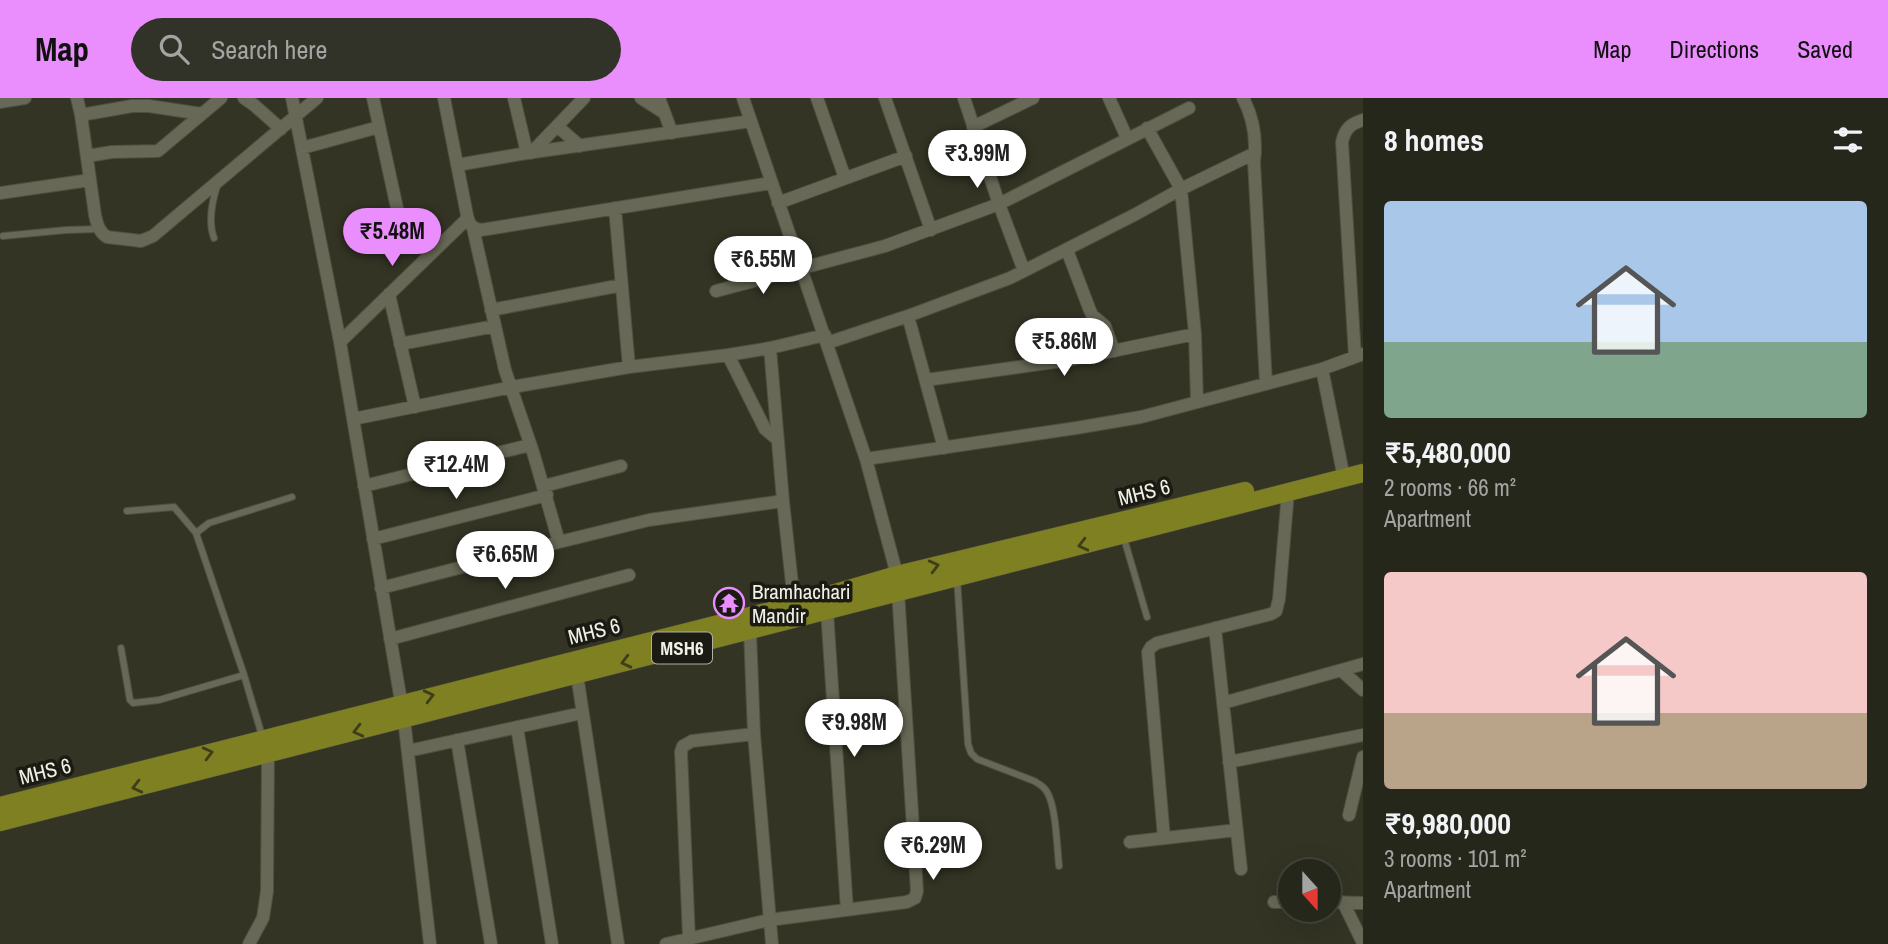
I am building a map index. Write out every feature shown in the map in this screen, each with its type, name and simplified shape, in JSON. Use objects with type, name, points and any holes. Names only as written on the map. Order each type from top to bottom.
[{"type":"main road","name":"MHS 6","points":[[402,711],[1343,472],[1363,462]]},
{"type":"main road","name":"MSH6","points":[[0,822],[266,746],[402,711],[577,675],[750,631],[795,612],[827,611],[898,584],[957,577],[1288,492],[1343,472],[1363,473]]},
{"type":"main road","name":"MHS 6","points":[[0,806],[266,746]]},
{"type":"street","points":[[0,102],[25,98]]},
{"type":"street","points":[[77,98],[99,229],[107,237],[141,241],[164,228],[317,98]]},
{"type":"street","points":[[87,156],[112,152],[158,151],[221,98]]},
{"type":"street","points":[[244,98],[281,129]]},
{"type":"street","points":[[292,98],[340,342],[382,588],[408,751],[430,944]]},
{"type":"street","points":[[373,98],[402,232]]},
{"type":"street","points":[[444,98],[457,166],[505,370],[559,542]]},
{"type":"street","points":[[514,98],[529,153]]},
{"type":"street","points":[[529,153],[584,98]]},
{"type":"street","points":[[641,98],[663,112]]},
{"type":"street","points":[[659,98],[672,133]]},
{"type":"street","points":[[666,944],[769,920],[907,901],[917,895],[898,584],[866,459],[743,98]]},
{"type":"street","points":[[817,98],[845,178]]},
{"type":"street","points":[[886,98],[931,230]]},
{"type":"street","points":[[964,98],[1024,271]]},
{"type":"street","points":[[973,127],[1033,98]]},
{"type":"street","points":[[1110,98],[1127,138]]},
{"type":"street","points":[[1243,98],[1254,128],[1256,146],[1254,162],[1266,384]]},
{"type":"street","points":[[81,115],[132,102],[202,114]]},
{"type":"street","points":[[716,292],[885,246],[999,204],[1189,108]]},
{"type":"street","points":[[866,459],[1141,417],[1322,369],[1359,356],[1342,142],[1349,126],[1363,120]]},
{"type":"street","points":[[457,166],[751,121]]},
{"type":"street","points":[[557,126],[580,146]]},
{"type":"street","points":[[302,148],[379,127]]},
{"type":"street","points":[[1147,128],[1181,189],[1195,334],[1197,402]]},
{"type":"street","points":[[353,419],[629,367],[695,360],[826,339],[908,316],[1024,271],[1255,153]]},
{"type":"street","points":[[778,203],[906,156]]},
{"type":"street","points":[[0,193],[90,180]]},
{"type":"street","points":[[470,223],[481,230],[771,183]]},
{"type":"street","points":[[615,208],[629,367]]},
{"type":"street","points":[[340,342],[389,294],[470,223]]},
{"type":"street","points":[[1067,250],[1088,308],[1105,326],[1114,351]]},
{"type":"street","points":[[491,310],[622,285]]},
{"type":"street","points":[[389,294],[415,407]]},
{"type":"street","points":[[908,316],[944,448]]},
{"type":"street","points":[[400,344],[495,326]]},
{"type":"street","points":[[926,380],[1069,360],[1195,334]]},
{"type":"street","points":[[770,348],[795,612]]},
{"type":"street","points":[[728,355],[765,429],[778,440]]},
{"type":"street","points":[[1322,369],[1343,472]]},
{"type":"street","points":[[364,486],[530,445]]},
{"type":"street","points":[[373,540],[545,491],[621,466]]},
{"type":"street","points":[[1164,838],[1148,652],[1157,643],[1276,611],[1288,492]]},
{"type":"street","points":[[382,588],[660,518],[783,501]]},
{"type":"street","points":[[390,639],[629,575]]},
{"type":"street","points":[[827,611],[847,910]]},
{"type":"street","points":[[1215,628],[1241,869]]},
{"type":"street","points":[[750,631],[754,734],[772,944]]},
{"type":"street","points":[[1223,703],[1363,664]]},
{"type":"street","points":[[1341,670],[1363,690]]},
{"type":"street","points":[[577,675],[618,944]]},
{"type":"street","points":[[408,751],[582,713]]},
{"type":"street","points":[[517,727],[552,944]]},
{"type":"street","points":[[690,938],[681,752],[683,746],[692,740],[754,734]]},
{"type":"street","points":[[1229,762],[1363,735]]},
{"type":"street","points":[[457,740],[491,944]]},
{"type":"street","points":[[249,944],[263,918],[267,891],[266,746]]},
{"type":"street","points":[[1349,816],[1363,757]]},
{"type":"street","points":[[1130,842],[1237,830]]},
{"type":"street","points":[[1363,902],[1343,902],[1363,943]]},
{"type":"lane","points":[[214,238],[211,211],[219,181]]},
{"type":"lane","points":[[3,236],[99,229]]},
{"type":"lane","points":[[196,533],[209,523],[292,497]]},
{"type":"lane","points":[[127,511],[174,507],[196,533],[266,746]]},
{"type":"lane","points":[[1123,535],[1147,617]]},
{"type":"lane","points":[[957,577],[968,744],[977,759],[1034,781],[1046,790],[1052,808],[1059,866]]},
{"type":"lane","points":[[121,648],[133,704],[159,700],[244,675]]},
{"type":"place","name":"Bramhachari Mandir","points":[[729,603]]}]
